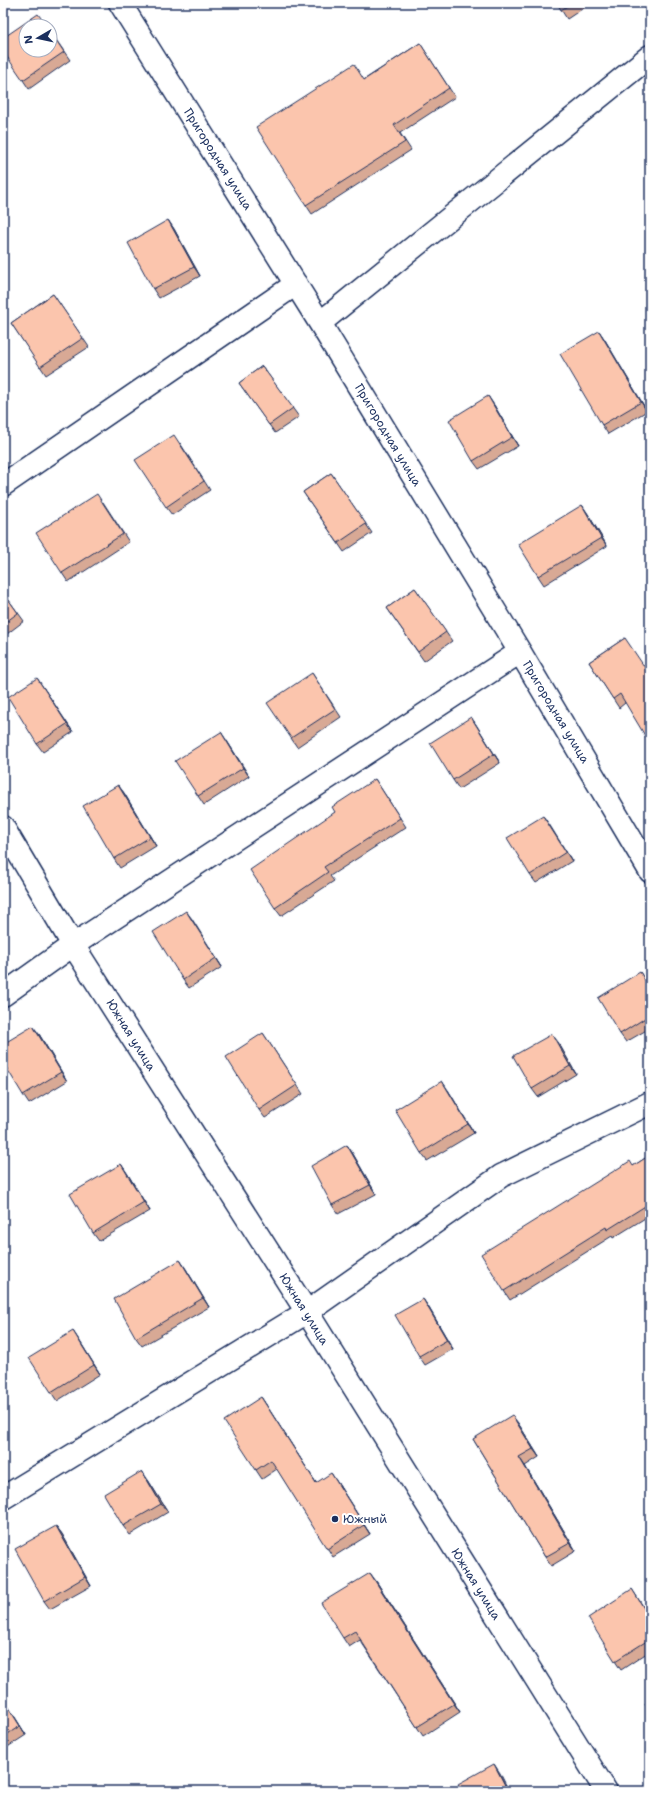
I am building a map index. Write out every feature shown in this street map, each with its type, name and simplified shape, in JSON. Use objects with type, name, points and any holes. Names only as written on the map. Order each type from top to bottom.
[{"type":"street","name":"Пригородная улица","points":[[120,3],[320,323],[520,652],[650,871]]},
{"type":"street","points":[[320,323],[650,56]]},
{"type":"street","points":[[3,485],[296,284]]},
{"type":"street","points":[[3,995],[73,945],[520,652]]},
{"type":"street","name":"Южная улица","points":[[3,827],[73,945],[307,1312],[606,1791]]},
{"type":"street","points":[[3,1498],[307,1312],[502,1176],[650,1103]]},
{"type":"building","points":[[557,3],[572,3],[561,10]]},
{"type":"building","points":[[38,14],[41,18],[32,18]]},
{"type":"building","points":[[18,28],[18,58],[55,58],[23,80],[3,51],[3,38]]},
{"type":"building","points":[[58,43],[64,52],[58,56]]},
{"type":"building","points":[[420,43],[449,88],[394,125],[405,142],[306,205],[256,127],[354,64],[364,80]]},
{"type":"building","points":[[168,220],[194,267],[153,289],[128,243]]},
{"type":"building","points":[[53,294],[83,338],[40,367],[11,323]]},
{"type":"building","points":[[599,331],[641,402],[602,425],[560,354]]},
{"type":"building","points":[[262,366],[293,408],[269,425],[239,383]]},
{"type":"building","points":[[488,396],[512,437],[473,461],[449,420]]},
{"type":"building","points":[[174,435],[204,481],[166,507],[135,460]]},
{"type":"building","points":[[331,473],[366,524],[338,543],[303,492]]},
{"type":"building","points":[[97,494],[123,534],[62,573],[36,533]]},
{"type":"building","points":[[582,505],[601,538],[538,576],[518,544]]},
{"type":"building","points":[[415,588],[446,632],[418,652],[387,608]]},
{"type":"building","points":[[3,592],[18,613],[3,624]]},
{"type":"building","points":[[625,638],[650,675],[650,744],[620,694],[613,699],[589,662]]},
{"type":"building","points":[[312,673],[335,709],[291,738],[267,703]]},
{"type":"building","points":[[37,678],[67,724],[37,744],[8,697]]},
{"type":"building","points":[[471,717],[494,754],[453,780],[430,743]]},
{"type":"building","points":[[221,732],[243,768],[198,796],[175,761]]},
{"type":"building","points":[[375,779],[400,818],[324,867],[328,872],[275,908],[250,870],[335,812],[332,807]]},
{"type":"building","points":[[118,785],[150,837],[114,859],[83,806]]},
{"type":"building","points":[[543,816],[566,852],[530,875],[507,838]]},
{"type":"building","points":[[186,911],[216,958],[183,980],[153,932]]},
{"type":"building","points":[[640,972],[650,988],[650,1015],[620,1034],[598,998]]},
{"type":"building","points":[[33,1026],[61,1072],[23,1095],[3,1062],[3,1044]]},
{"type":"building","points":[[263,1033],[297,1085],[259,1110],[226,1057]]},
{"type":"building","points":[[552,1034],[570,1066],[532,1089],[513,1056]]},
{"type":"building","points":[[442,1081],[468,1124],[421,1153],[395,1110]]},
{"type":"building","points":[[347,1145],[370,1185],[332,1205],[311,1166]]},
{"type":"building","points":[[650,1155],[650,1203],[607,1230],[606,1227],[504,1291],[481,1254],[630,1161],[633,1166]]},
{"type":"building","points":[[121,1164],[144,1202],[93,1233],[70,1194]]},
{"type":"building","points":[[180,1260],[203,1298],[136,1338],[114,1299]]},
{"type":"building","points":[[423,1299],[447,1340],[419,1356],[395,1315]]},
{"type":"building","points":[[73,1331],[94,1365],[51,1392],[29,1358]]},
{"type":"building","points":[[261,1397],[316,1483],[331,1473],[364,1525],[327,1549],[271,1460],[256,1470],[224,1421]]},
{"type":"building","points":[[512,1415],[533,1449],[519,1457],[570,1543],[545,1557],[473,1439]]},
{"type":"building","points":[[142,1471],[161,1504],[123,1526],[104,1494]]},
{"type":"building","points":[[56,1526],[85,1577],[44,1601],[15,1549]]},
{"type":"building","points":[[370,1573],[454,1704],[417,1727],[355,1631],[343,1638],[321,1603]]},
{"type":"building","points":[[632,1589],[650,1618],[650,1639],[615,1661],[588,1618]]},
{"type":"building","points":[[3,1699],[20,1726],[3,1737]]},
{"type":"building","points":[[650,1700],[650,1712],[645,1704]]},
{"type":"building","points":[[494,1764],[508,1791],[462,1791],[458,1784]]},
{"type":"place","name":"Южный","points":[[335,1519]]}]
